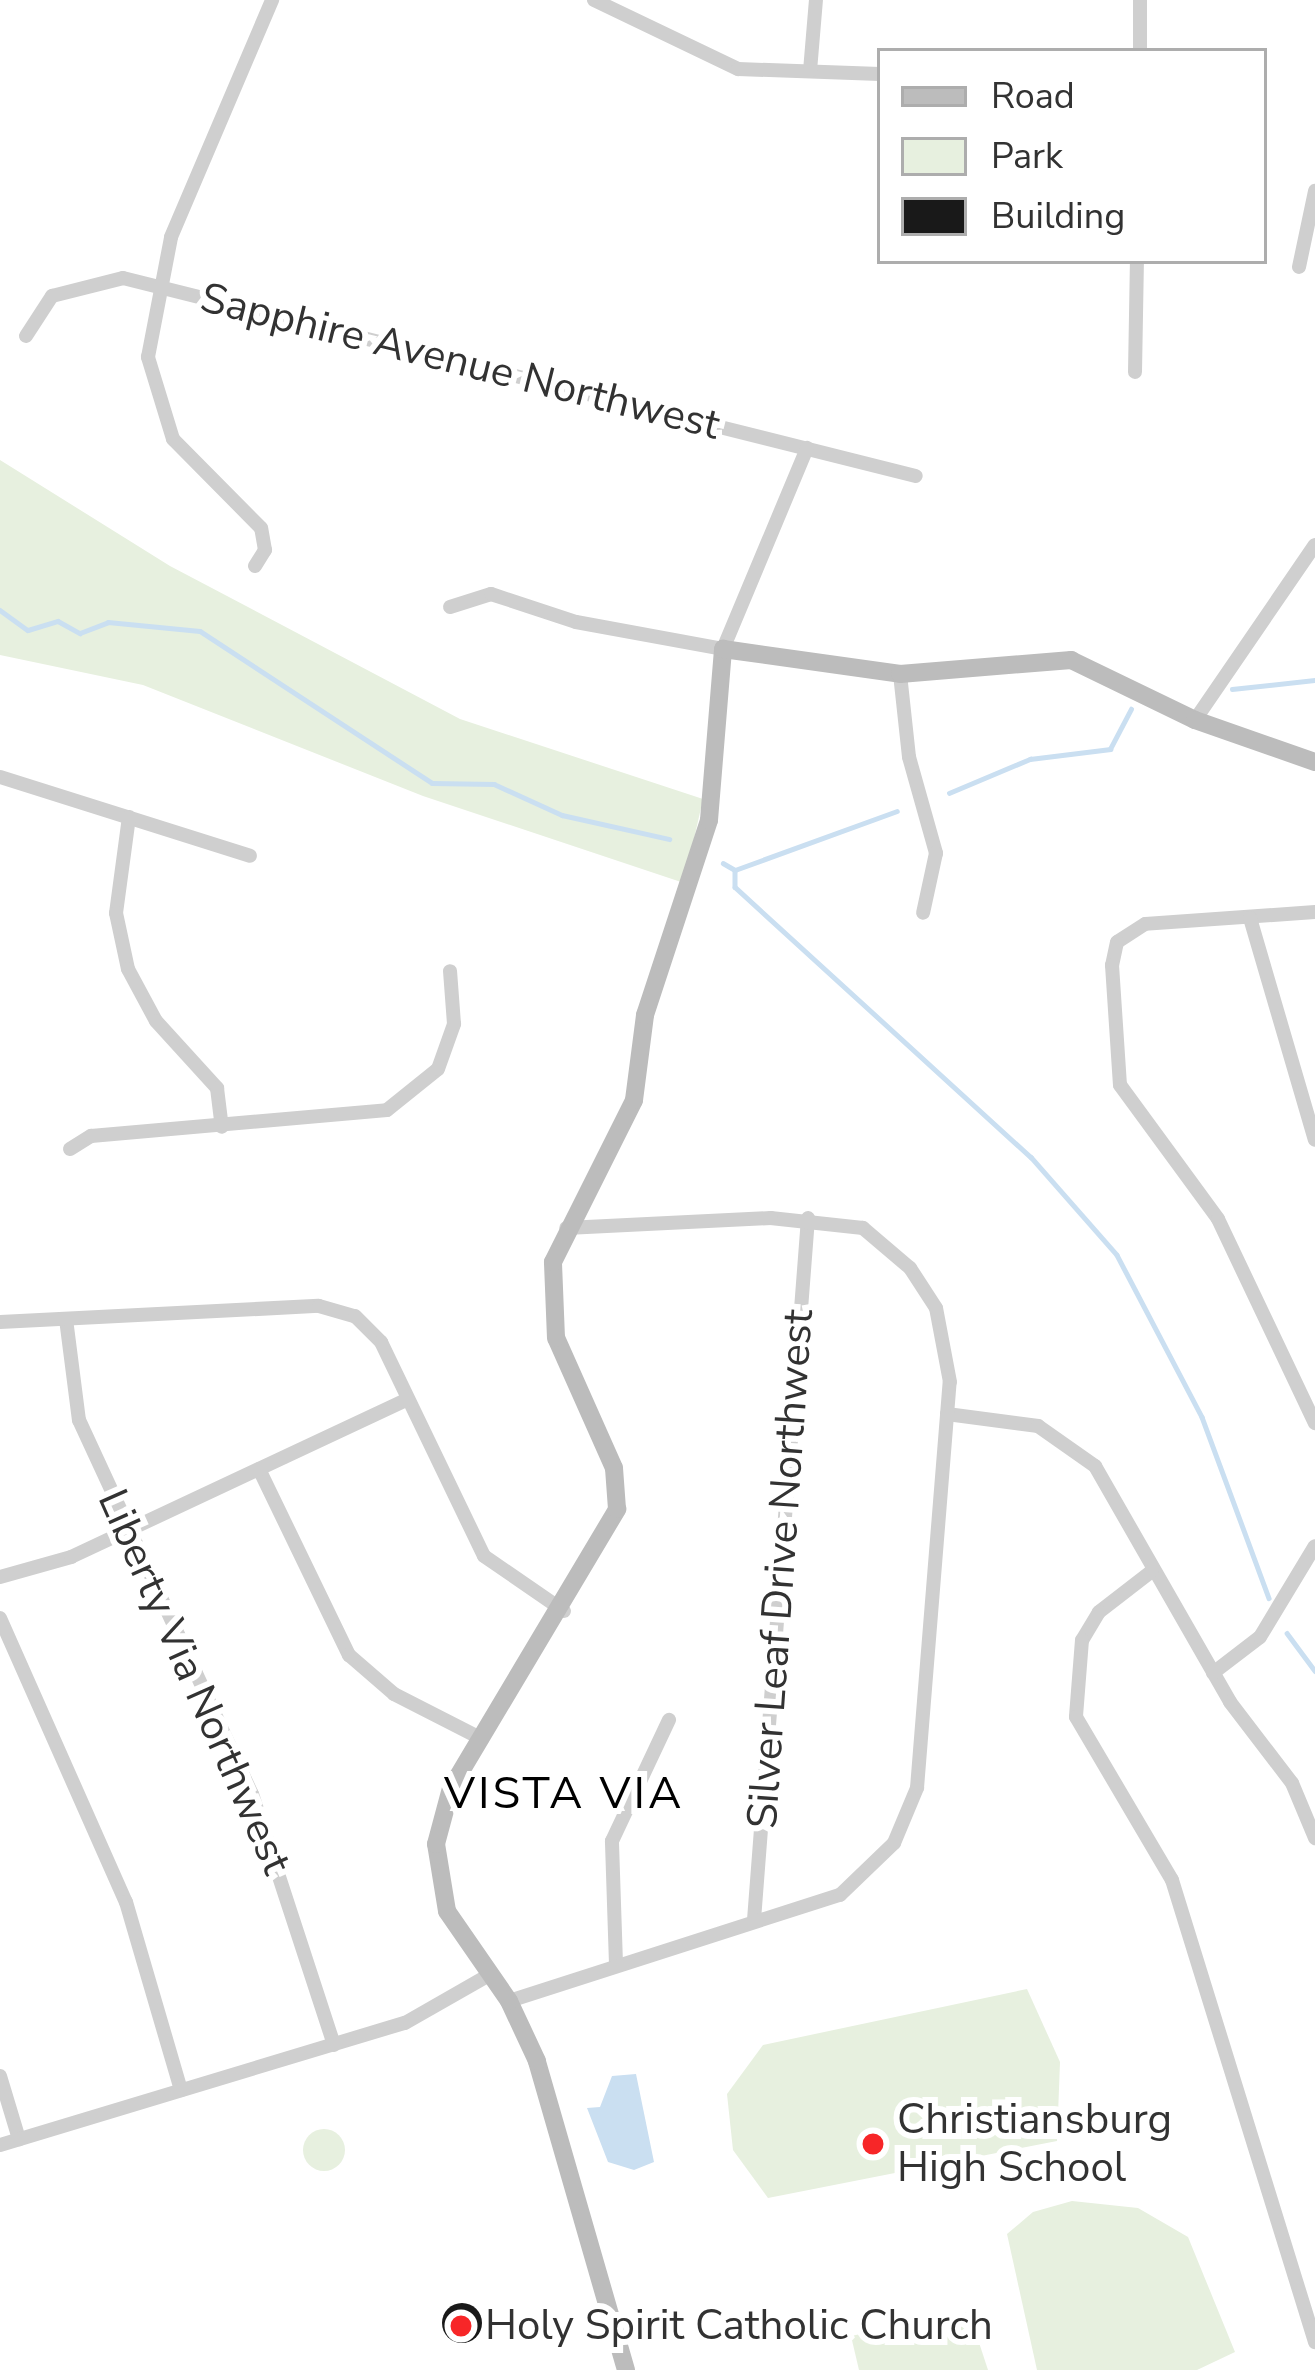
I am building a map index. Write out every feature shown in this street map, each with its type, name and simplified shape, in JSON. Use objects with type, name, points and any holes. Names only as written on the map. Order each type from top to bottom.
[{"type":"street","points":[[255,566],[265,550],[251,512],[193,465],[159,414],[148,357],[157,287],[272,0]]},
{"type":"street","points":[[594,0],[738,69],[877,74]]},
{"type":"street","points":[[810,71],[816,0]]},
{"type":"street","points":[[1140,0],[1140,48]]},
{"type":"street","points":[[1299,267],[1315,191]]},
{"type":"street","points":[[1136,372],[1137,264]]},
{"type":"street","name":"Sapphire Avenue Northwest","points":[[26,336],[52,296],[76,283],[157,287],[916,476]]},
{"type":"street","points":[[626,2370],[554,2114],[509,2001],[447,1911],[435,1866],[445,1805],[608,1532],[618,1487],[550,1313],[562,1228],[634,1100],[645,1015],[709,820],[723,649],[807,448]]},
{"type":"street","points":[[1195,720],[1315,545]]},
{"type":"street","points":[[450,608],[491,594],[576,622],[900,674],[1072,660],[1195,720],[1315,762]]},
{"type":"street","points":[[900,674],[909,758],[936,853],[923,913]]},
{"type":"street","points":[[0,777],[250,856]]},
{"type":"street","points":[[129,817],[116,913],[128,969],[156,1021],[217,1088],[222,1127]]},
{"type":"street","points":[[1315,911],[1145,924],[1120,938],[1114,1068],[1226,1235],[1315,1423]]},
{"type":"street","points":[[1250,918],[1315,1140]]},
{"type":"street","points":[[70,1149],[91,1136],[366,1118],[405,1100],[448,1048],[450,971]]},
{"type":"street","points":[[509,2001],[860,1882],[910,1816],[946,1414],[948,1346],[924,1286],[863,1228],[808,1218],[562,1228]]},
{"type":"street","name":"Silver Leaf Drive Northwest","points":[[754,1920],[808,1218]]},
{"type":"street","points":[[0,1322],[342,1310],[381,1342],[484,1556],[564,1611]]},
{"type":"street","name":"Liberty Via Northwest","points":[[66,1318],[73,1401],[268,1833],[334,2044]]},
{"type":"street","points":[[0,1577],[38,1570],[408,1400]]},
{"type":"street","points":[[946,1414],[1017,1420],[1078,1448],[1214,1673],[1292,1783],[1315,1838]]},
{"type":"street","points":[[259,1468],[349,1655],[394,1694],[482,1739]]},
{"type":"street","points":[[1214,1673],[1260,1637],[1315,1546]]},
{"type":"street","points":[[1152,1570],[1099,1612],[1082,1640],[1076,1717],[1172,1880],[1315,2342]]},
{"type":"street","points":[[0,1618],[126,1902],[182,2090]]},
{"type":"street","points":[[616,1964],[611,1841],[669,1720]]},
{"type":"street","points":[[0,2145],[434,2011],[489,1975]]},
{"type":"street","points":[[0,2076],[19,2139]]},
{"type":"green space","points":[[0,460],[170,566],[460,719],[703,799],[684,883],[423,796],[143,685],[0,655]]},
{"type":"green space","points":[[1027,1989],[1060,2062],[1057,2141],[768,2198],[733,2150],[727,2094],[763,2045]]},
{"type":"green space","points":[[324,2129],[339,2135],[345,2150],[339,2165],[324,2171],[309,2165],[303,2150],[309,2135]]},
{"type":"green space","points":[[1072,2201],[1138,2208],[1188,2237],[1235,2352],[1197,2370],[1037,2370],[1007,2234],[1033,2212]]},
{"type":"green space","points":[[969,2312],[988,2370],[859,2370],[851,2336]]},
{"type":"water","points":[[636,2074],[654,2162],[634,2170],[608,2162],[587,2108],[600,2107],[612,2076]]},
{"type":"building","name":"Holy Spirit Catholic Church","points":[[462,2303],[476,2309],[482,2323],[476,2337],[462,2343],[448,2337],[442,2323],[448,2309]]},
{"type":"waterway","points":[[0,610],[28,630],[58,621],[80,633],[108,622],[200,631],[432,783],[494,784],[562,815],[669,839]]},
{"type":"waterway","points":[[1232,689],[1315,680]]},
{"type":"waterway","points":[[949,793],[1030,759],[1110,749],[1131,709]]},
{"type":"waterway","points":[[735,870],[897,811]]},
{"type":"waterway","points":[[723,863],[735,870]]},
{"type":"waterway","points":[[735,870],[735,887],[1031,1157],[1117,1255],[1202,1417],[1269,1598]]},
{"type":"waterway","points":[[1287,1633],[1315,1671]]},
{"type":"place","name":"Christiansburg High School","points":[[873,2144]]},
{"type":"place","name":"Holy Spirit Catholic Church","points":[[461,2326]]},
{"type":"district","name":"VISTA VIA","points":[[564,1794]]}]
